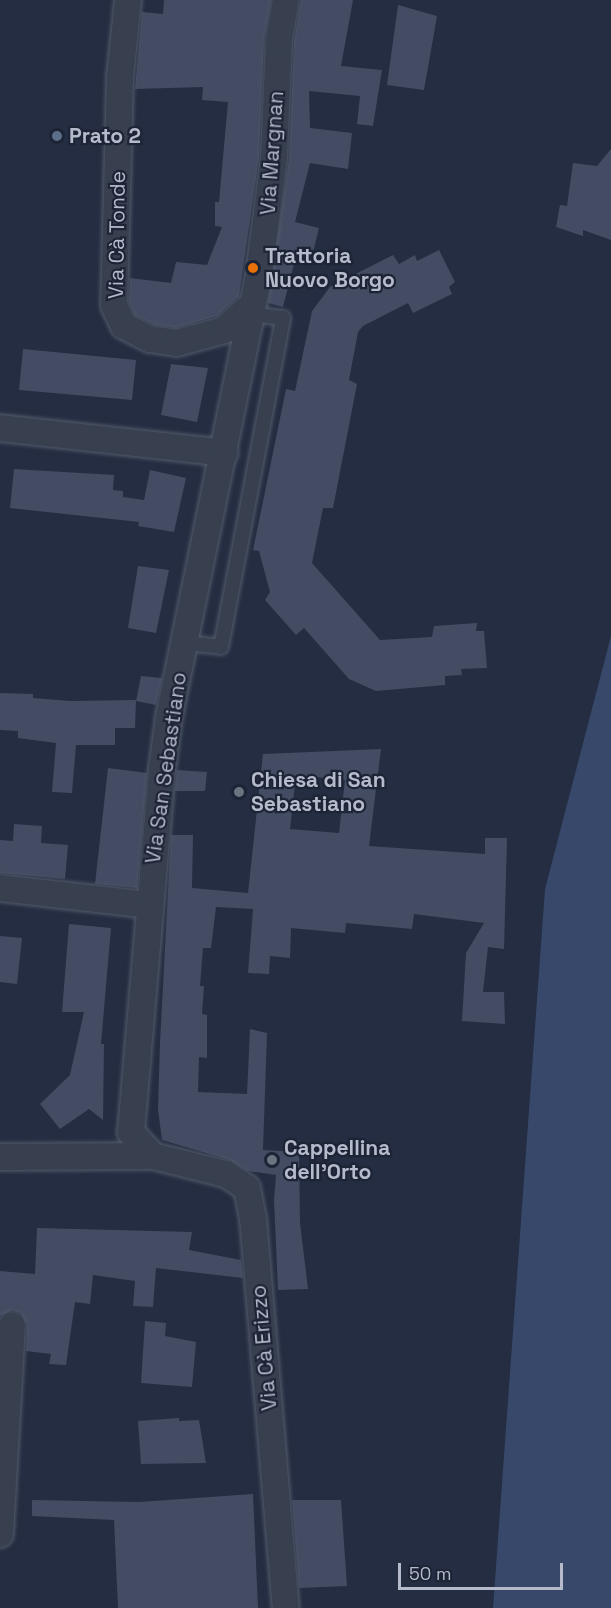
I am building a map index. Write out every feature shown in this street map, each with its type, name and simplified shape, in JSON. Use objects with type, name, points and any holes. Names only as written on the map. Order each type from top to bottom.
[{"type":"street","name":"Via Cà Tonde","points":[[129,0],[120,77],[114,305],[124,326],[150,339],[177,343],[224,330],[251,310]]},
{"type":"street","name":"Via Margnan","points":[[251,310],[268,215],[279,39],[286,0]]},
{"type":"street","name":"Via San Sebastiano","points":[[153,1156],[131,1132],[168,717],[225,453],[251,310]]},
{"type":"street","points":[[0,428],[225,453]]},
{"type":"street","points":[[0,888],[150,905]]},
{"type":"street","points":[[0,1157],[153,1156]]},
{"type":"street","name":"Via Cà Erizzo","points":[[153,1156],[226,1174],[247,1188],[253,1218],[286,1608]]},
{"type":"street","points":[[0,1533],[12,1325]]},
{"type":"lane","points":[[185,643],[221,647],[283,318],[251,310]]},
{"type":"water","points":[[611,636],[611,1608],[493,1608],[545,889]]},
{"type":"building","points":[[164,0],[271,0],[264,38],[259,157],[239,296],[217,316],[176,328],[155,325],[135,315],[129,302],[130,278],[171,283],[176,262],[207,265],[222,227],[215,226],[215,202],[219,202],[228,102],[202,100],[203,87],[135,89],[142,12],[163,14]]},
{"type":"building","points":[[301,0],[353,0],[341,66],[382,70],[373,126],[357,124],[360,96],[309,91],[310,128],[352,133],[348,169],[310,163],[295,222],[319,228],[311,261],[296,256],[283,307],[268,303],[289,160],[294,41]]},
{"type":"building","points":[[398,5],[437,16],[424,90],[387,85]]},
{"type":"building","points":[[611,149],[611,240],[583,230],[583,236],[556,227],[560,205],[567,206],[573,163],[597,166]]},
{"type":"building","points":[[439,250],[455,282],[449,287],[452,294],[413,313],[408,303],[363,326],[358,332],[349,380],[357,384],[333,508],[323,508],[312,563],[380,640],[432,637],[434,626],[477,623],[476,631],[484,631],[487,668],[461,669],[462,675],[445,676],[445,685],[376,691],[349,679],[304,628],[296,635],[265,600],[270,592],[259,551],[253,550],[286,389],[295,391],[312,311],[330,287],[393,255],[399,264],[415,255],[417,261]]},
{"type":"building","points":[[23,349],[136,360],[132,400],[19,390]]},
{"type":"building","points":[[171,364],[208,368],[197,422],[161,415]]},
{"type":"building","points":[[14,469],[114,475],[113,490],[123,491],[123,497],[144,500],[150,470],[186,478],[174,532],[138,526],[139,522],[10,508]]},
{"type":"building","points":[[138,566],[169,570],[156,633],[128,628]]},
{"type":"building","points":[[141,676],[162,678],[156,705],[136,701]]},
{"type":"building","points":[[0,693],[33,694],[33,698],[70,701],[136,700],[135,728],[115,728],[115,745],[76,745],[72,793],[52,792],[56,743],[18,738],[18,731],[0,730]]},
{"type":"building","points":[[381,749],[369,846],[485,854],[485,838],[507,838],[504,949],[488,947],[483,992],[504,992],[505,1024],[462,1021],[466,953],[484,923],[414,914],[412,929],[346,923],[345,933],[291,928],[290,958],[270,956],[269,974],[248,973],[253,909],[216,907],[211,948],[203,948],[200,986],[204,986],[202,1014],[207,1015],[207,1058],[199,1057],[198,1092],[247,1094],[250,1029],[267,1033],[263,1150],[299,1152],[300,1223],[308,1289],[278,1290],[274,1200],[276,1175],[248,1171],[230,1160],[162,1140],[158,1110],[171,835],[193,835],[192,888],[248,893],[263,754]],"holes":[[[296,775],[345,780],[339,833],[290,829]]]},
{"type":"building","points":[[108,768],[147,773],[137,888],[95,884]]},
{"type":"building","points":[[177,770],[207,772],[205,791],[175,791]]},
{"type":"building","points":[[14,824],[42,826],[41,843],[68,845],[65,879],[0,873],[0,840],[13,841]]},
{"type":"building","points":[[69,924],[111,928],[101,1044],[104,1044],[103,1120],[89,1109],[60,1129],[40,1104],[70,1075],[84,1012],[62,1012]]},
{"type":"building","points":[[0,936],[22,938],[17,984],[0,982]]},
{"type":"building","points":[[37,1228],[192,1232],[189,1250],[241,1260],[243,1278],[156,1268],[153,1307],[133,1306],[135,1281],[93,1275],[90,1304],[75,1302],[66,1365],[49,1364],[51,1354],[26,1351],[27,1325],[21,1313],[12,1310],[0,1316],[0,1271],[35,1274]]},
{"type":"building","points":[[145,1321],[166,1323],[165,1336],[196,1342],[192,1387],[141,1383]]},
{"type":"building","points":[[179,1418],[179,1421],[199,1420],[206,1463],[141,1464],[138,1421]]},
{"type":"building","points":[[253,1494],[258,1608],[118,1608],[114,1520],[32,1516],[32,1500],[139,1502]]},
{"type":"building","points":[[292,1500],[341,1500],[347,1586],[299,1588]]},
{"type":"place","name":"Prato 2","points":[[57,136]]},
{"type":"place","name":"Trattoria Nuovo Borgo","points":[[253,268]]},
{"type":"place","name":"Chiesa di San Sebastiano","points":[[239,792]]},
{"type":"place","name":"Cappellina dell'Orto","points":[[272,1160]]}]
